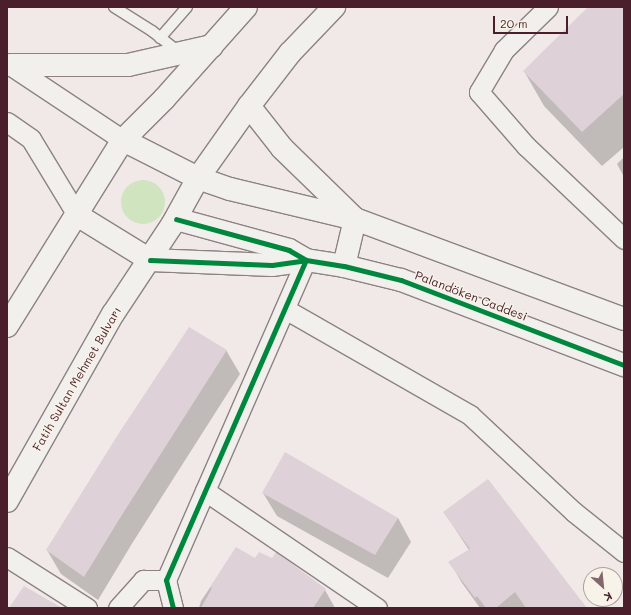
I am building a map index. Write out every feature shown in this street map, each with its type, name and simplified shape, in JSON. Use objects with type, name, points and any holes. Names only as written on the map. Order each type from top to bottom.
[{"type":"main road","points":[[7,326],[123,140],[164,99],[246,7]]},
{"type":"main road","points":[[198,178],[249,106],[290,53],[334,7]]},
{"type":"main road","points":[[9,65],[128,65],[212,46]]},
{"type":"main road","points":[[249,106],[282,148],[354,219]]},
{"type":"main road","points":[[123,140],[198,178],[230,189],[354,219],[624,319]]},
{"type":"main road","name":"Fatih Sultan Mehmet Bulvarı","points":[[7,501],[113,314],[176,219],[198,178]]},
{"type":"main road","points":[[77,216],[150,260]]},
{"type":"main road","name":"Palandöken Caddesi","points":[[176,219],[289,250],[306,260]]},
{"type":"main road","points":[[344,266],[354,219]]},
{"type":"main road","name":"Palandöken Caddesi","points":[[150,260],[272,265],[306,260],[344,266],[401,280],[624,365]]},
{"type":"street","points":[[548,7],[504,50],[479,92],[526,146],[624,239]]},
{"type":"street","points":[[9,65],[123,140]]},
{"type":"street","points":[[7,122],[31,139],[77,216]]},
{"type":"street","points":[[173,608],[166,580],[306,260]]},
{"type":"street","points":[[285,309],[470,415],[574,512],[624,552]]},
{"type":"street","points":[[205,491],[377,608]]},
{"type":"street","points":[[7,557],[87,608]]},
{"type":"street","points":[[118,608],[143,580],[166,580]]},
{"type":"lane","points":[[114,7],[180,53]]},
{"type":"lane","points":[[160,38],[187,7]]},
{"type":"green space","points":[[139,180],[147,180],[152,181],[159,186],[164,193],[164,211],[159,218],[152,223],[139,224],[131,221],[124,214],[121,206],[121,198],[124,190],[131,183]]},
{"type":"building","points":[[588,7],[624,7],[624,94],[582,132],[523,71]]},
{"type":"building","points":[[189,327],[227,350],[84,577],[46,550],[119,433]]},
{"type":"building","points":[[285,452],[398,518],[375,555],[262,493]]},
{"type":"building","points":[[488,479],[583,603],[583,607],[587,608],[526,608],[515,592],[496,608],[486,608],[477,596],[475,598],[448,562],[470,549],[443,512]]},
{"type":"building","points":[[236,547],[255,558],[259,552],[272,558],[276,552],[326,589],[313,608],[201,608],[212,588],[210,587]]},
{"type":"building","points":[[24,586],[62,608],[9,608]]},
{"type":"cycle path","points":[[173,608],[166,580],[306,260],[289,250],[176,219]]},
{"type":"cycle path","points":[[150,260],[272,265],[306,260],[344,266],[401,280],[624,365]]}]
